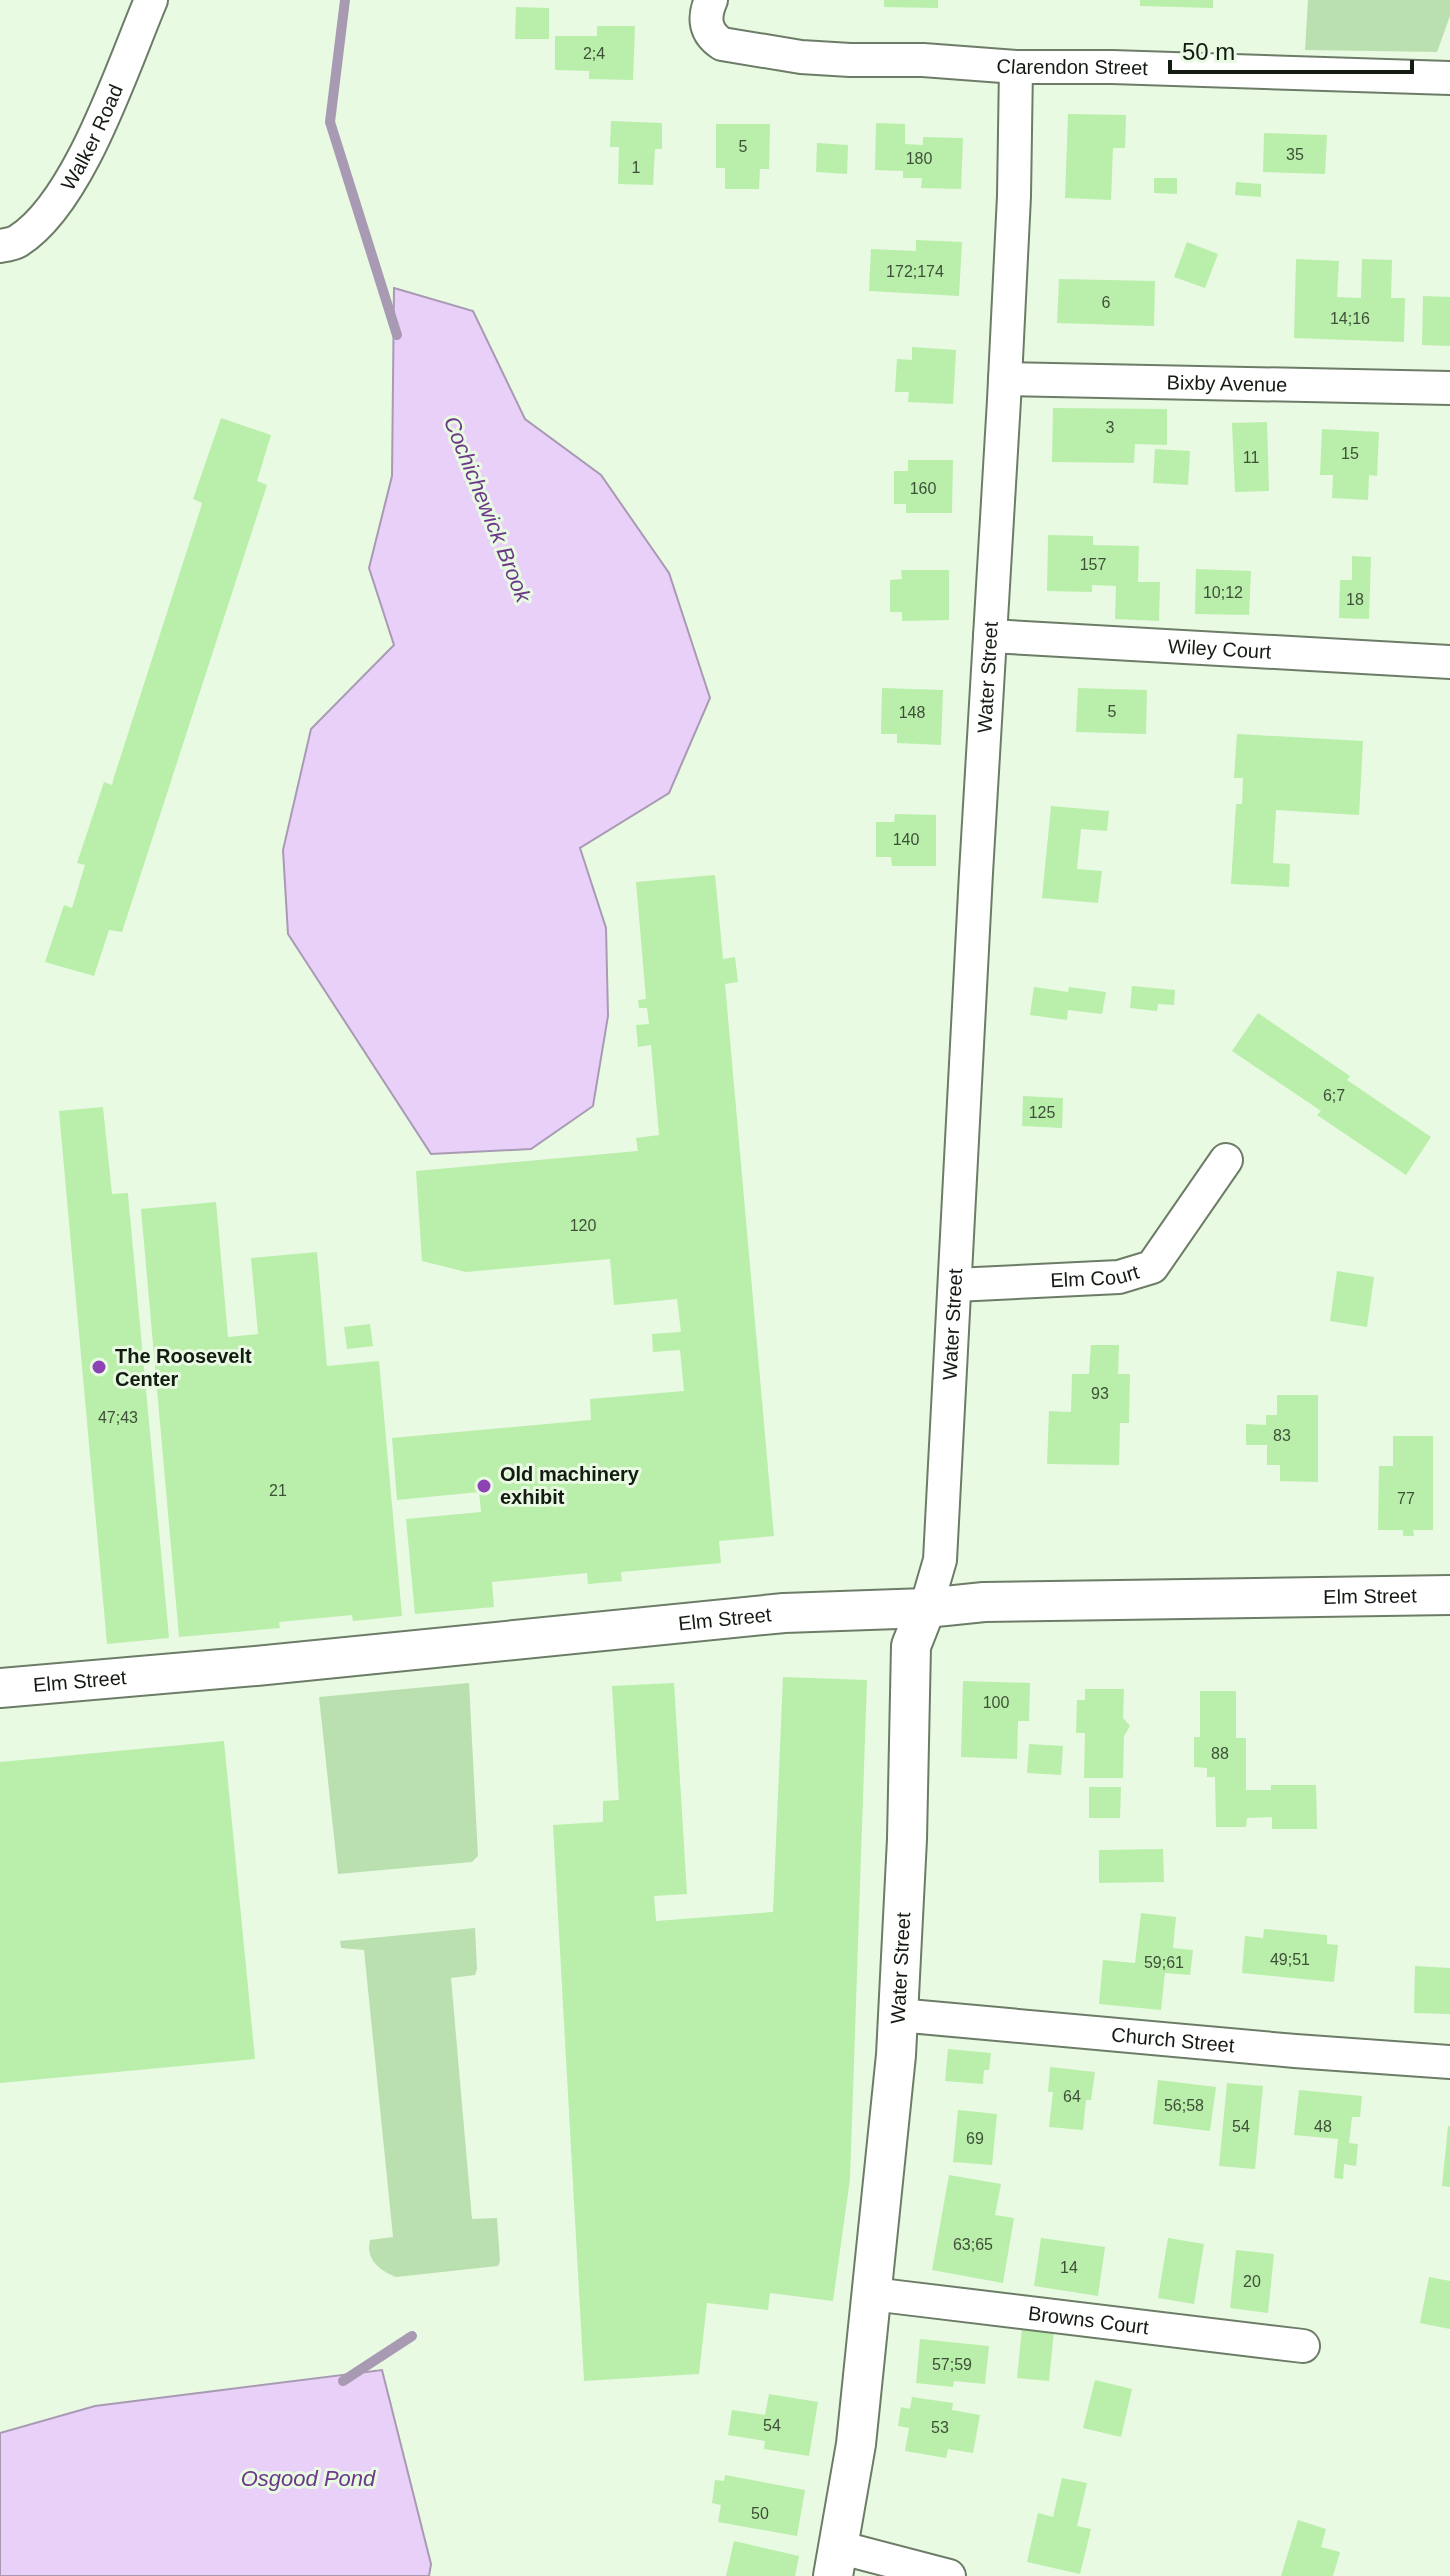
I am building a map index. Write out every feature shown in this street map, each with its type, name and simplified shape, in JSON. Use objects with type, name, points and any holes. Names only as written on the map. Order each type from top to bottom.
[{"type":"street","name":"Walker Road","points":[[0,246],[16,242],[50,211],[83,160],[151,0]]},
{"type":"street","name":"Clarendon Street","points":[[708,12],[714,39],[722,44],[801,57],[923,60],[1016,67],[1191,69],[1450,78]]},
{"type":"street","name":"Water Street","points":[[836,2562],[856,2444],[898,2015],[907,1839],[911,1646],[940,1560],[1005,379],[1014,196],[1016,67]]},
{"type":"street","name":"Bixby Avenue","points":[[1005,379],[1450,388]]},
{"type":"street","name":"Wiley Court","points":[[990,636],[1450,662]]},
{"type":"street","name":"Elm Court","points":[[955,1285],[1119,1277],[1152,1267],[1226,1160]]},
{"type":"street","name":"Elm Street","points":[[0,1688],[256,1666],[784,1613],[926,1608],[984,1602],[1450,1595]]},
{"type":"street","name":"Church Street","points":[[898,2015],[1450,2062]]},
{"type":"street","name":"Browns Court","points":[[872,2294],[1303,2346]]},
{"type":"street","points":[[836,2562],[949,2576]]},
{"type":"green space","points":[[1308,0],[1450,0],[1450,16],[1437,52],[1305,50]]},
{"type":"green space","points":[[469,1683],[478,1856],[472,1862],[338,1874],[319,1697]]},
{"type":"green space","points":[[475,1928],[475,1975],[451,1978],[472,2219],[497,2218],[500,2261],[498,2266],[396,2277],[375,2263],[369,2247],[370,2240],[393,2237],[364,1950],[341,1948],[340,1941]]},
{"type":"water","points":[[394,288],[473,311],[525,419],[601,475],[669,573],[710,698],[669,793],[580,848],[606,928],[608,1016],[593,1106],[531,1149],[431,1154],[288,934],[283,850],[311,729],[394,645],[369,568],[392,476]]},
{"type":"water","name":"Osgood Pond","points":[[382,2370],[431,2564],[429,2576],[0,2576],[0,2433],[95,2406]]},
{"type":"building","points":[[884,0],[938,0],[938,8],[884,7]]},
{"type":"building","points":[[1140,0],[1213,0],[1213,8],[1140,6]]},
{"type":"building","points":[[516,7],[549,8],[549,39],[515,39]]},
{"type":"building","points":[[597,26],[635,26],[633,80],[589,79],[589,71],[555,70],[555,36],[597,36]]},
{"type":"building","points":[[1068,114],[1126,115],[1125,148],[1113,148],[1111,200],[1065,198]]},
{"type":"building","points":[[611,121],[662,123],[662,149],[655,149],[653,185],[618,184],[619,147],[610,147]]},
{"type":"building","points":[[876,123],[905,124],[905,144],[923,145],[923,137],[963,138],[961,189],[921,188],[922,178],[903,178],[903,171],[875,170]]},
{"type":"building","points":[[716,124],[770,124],[769,169],[760,169],[759,189],[725,189],[725,168],[716,168]]},
{"type":"building","points":[[1264,133],[1327,135],[1325,174],[1263,172]]},
{"type":"building","points":[[817,143],[848,145],[847,174],[816,172]]},
{"type":"building","points":[[1154,178],[1177,178],[1177,194],[1154,193]]},
{"type":"building","points":[[1236,182],[1261,184],[1261,197],[1235,195]]},
{"type":"building","points":[[916,240],[962,242],[959,296],[869,291],[871,249],[916,251]]},
{"type":"building","points":[[1187,242],[1218,254],[1205,288],[1174,277]]},
{"type":"building","points":[[1296,259],[1339,261],[1337,297],[1361,298],[1362,259],[1392,260],[1391,298],[1405,298],[1404,342],[1294,338]]},
{"type":"building","points":[[1059,279],[1155,281],[1154,326],[1057,323]]},
{"type":"building","points":[[1423,296],[1450,297],[1450,346],[1422,345]]},
{"type":"building","points":[[912,347],[956,350],[953,404],[908,402],[909,392],[895,392],[897,359],[912,360]]},
{"type":"building","points":[[1053,408],[1167,409],[1167,445],[1135,444],[1134,463],[1052,462]]},
{"type":"building","points":[[221,418],[271,435],[257,481],[267,485],[122,932],[109,930],[94,976],[45,962],[64,905],[72,908],[85,865],[77,863],[104,782],[112,785],[201,507],[202,503],[193,499]]},
{"type":"building","points":[[1267,422],[1269,491],[1235,492],[1232,423]]},
{"type":"building","points":[[1322,429],[1379,432],[1377,476],[1369,475],[1368,500],[1332,498],[1333,475],[1320,475]]},
{"type":"building","points":[[1155,449],[1190,451],[1188,485],[1153,483]]},
{"type":"building","points":[[908,460],[953,460],[952,513],[906,513],[906,504],[894,504],[894,471],[908,471]]},
{"type":"building","points":[[1048,535],[1093,536],[1093,545],[1139,546],[1138,582],[1160,582],[1159,621],[1115,619],[1116,586],[1092,585],[1092,592],[1047,591]]},
{"type":"building","points":[[1352,556],[1371,557],[1369,619],[1339,618],[1340,580],[1352,580]]},
{"type":"building","points":[[1196,569],[1251,571],[1249,615],[1195,614]]},
{"type":"building","points":[[901,570],[949,570],[949,620],[902,621],[902,612],[890,612],[890,580],[902,579]]},
{"type":"building","points":[[882,688],[943,690],[941,745],[897,743],[897,734],[881,734]]},
{"type":"building","points":[[1078,688],[1147,690],[1146,734],[1076,732]]},
{"type":"building","points":[[1237,734],[1363,741],[1359,815],[1276,810],[1273,863],[1290,864],[1289,887],[1231,884],[1236,804],[1242,804],[1243,778],[1234,778]]},
{"type":"building","points":[[1051,806],[1109,811],[1107,831],[1081,829],[1077,869],[1102,871],[1098,903],[1042,898]]},
{"type":"building","points":[[895,814],[936,815],[936,866],[892,866],[891,857],[876,857],[876,822],[894,822]]},
{"type":"building","points":[[715,875],[723,959],[735,957],[738,982],[725,984],[774,1536],[719,1541],[721,1563],[621,1572],[622,1581],[588,1584],[587,1573],[492,1582],[494,1607],[415,1614],[406,1519],[481,1512],[479,1492],[397,1500],[392,1438],[591,1420],[590,1399],[684,1391],[680,1350],[653,1352],[652,1334],[681,1332],[677,1299],[614,1305],[610,1259],[466,1272],[422,1261],[416,1171],[638,1151],[636,1138],[659,1135],[651,1045],[638,1047],[636,1025],[649,1024],[647,1008],[639,1008],[638,1000],[646,999],[636,882]]},
{"type":"building","points":[[1132,986],[1175,990],[1174,1005],[1158,1004],[1157,1011],[1130,1008]]},
{"type":"building","points":[[1034,987],[1068,992],[1069,987],[1106,992],[1102,1014],[1068,1010],[1067,1020],[1030,1015]]},
{"type":"building","points":[[1258,1013],[1350,1076],[1347,1080],[1431,1137],[1406,1175],[1317,1115],[1321,1111],[1232,1051]]},
{"type":"building","points":[[1023,1096],[1063,1098],[1062,1128],[1022,1126]]},
{"type":"building","points":[[103,1107],[112,1194],[128,1193],[169,1638],[107,1644],[59,1111]]},
{"type":"building","points":[[216,1202],[228,1337],[258,1334],[251,1258],[317,1252],[327,1366],[379,1361],[402,1616],[353,1621],[352,1615],[279,1622],[280,1628],[179,1637],[141,1209]]},
{"type":"building","points":[[1337,1271],[1374,1277],[1367,1327],[1330,1321]]},
{"type":"building","points":[[370,1324],[373,1346],[347,1349],[344,1327]]},
{"type":"building","points":[[1091,1345],[1119,1345],[1118,1374],[1130,1374],[1129,1423],[1120,1423],[1119,1465],[1047,1464],[1049,1411],[1071,1412],[1072,1374],[1089,1374]]},
{"type":"building","points":[[1277,1395],[1318,1395],[1318,1482],[1280,1481],[1280,1465],[1267,1465],[1267,1445],[1246,1445],[1246,1424],[1266,1425],[1266,1415],[1277,1415]]},
{"type":"building","points":[[1393,1436],[1433,1436],[1433,1530],[1413,1530],[1414,1536],[1403,1536],[1403,1530],[1378,1530],[1379,1466],[1393,1466]]},
{"type":"building","points":[[783,1677],[867,1680],[850,2179],[833,2301],[770,2293],[768,2310],[707,2303],[699,2374],[584,2381],[553,1825],[603,1822],[603,1801],[619,1800],[612,1686],[674,1683],[687,1894],[654,1896],[656,1921],[773,1912]]},
{"type":"building","points":[[963,1681],[1030,1683],[1029,1721],[1018,1721],[1017,1759],[961,1757]]},
{"type":"building","points":[[1085,1689],[1124,1689],[1123,1718],[1130,1726],[1124,1736],[1123,1778],[1084,1778],[1085,1733],[1076,1733],[1077,1700],[1085,1700]]},
{"type":"building","points":[[1200,1691],[1236,1691],[1236,1738],[1246,1738],[1246,1790],[1271,1790],[1271,1785],[1316,1785],[1317,1829],[1272,1829],[1272,1817],[1247,1818],[1246,1827],[1216,1827],[1215,1777],[1207,1777],[1207,1768],[1194,1767],[1194,1737],[1200,1737]]},
{"type":"building","points":[[224,1741],[255,2059],[0,2083],[0,1762]]},
{"type":"building","points":[[1029,1744],[1063,1746],[1061,1775],[1027,1773]]},
{"type":"building","points":[[1089,1787],[1121,1787],[1120,1818],[1089,1818]]},
{"type":"building","points":[[1163,1849],[1164,1882],[1099,1883],[1099,1850]]},
{"type":"building","points":[[1141,1913],[1176,1917],[1173,1948],[1193,1950],[1190,1975],[1165,1973],[1161,2010],[1099,2004],[1103,1960],[1135,1963]]},
{"type":"building","points":[[1264,1929],[1327,1935],[1327,1944],[1338,1945],[1334,1982],[1242,1973],[1245,1936],[1263,1938]]},
{"type":"building","points":[[1415,1966],[1450,1968],[1450,2014],[1414,2013]]},
{"type":"building","points":[[948,2049],[991,2053],[989,2070],[984,2070],[983,2084],[945,2081]]},
{"type":"building","points":[[1050,2067],[1095,2072],[1091,2100],[1086,2100],[1083,2130],[1049,2127],[1053,2092],[1048,2092]]},
{"type":"building","points":[[1158,2080],[1216,2087],[1210,2131],[1153,2124]]},
{"type":"building","points":[[1227,2083],[1263,2086],[1255,2169],[1219,2166]]},
{"type":"building","points":[[1299,2090],[1362,2096],[1360,2117],[1352,2117],[1349,2143],[1358,2144],[1356,2166],[1344,2164],[1343,2179],[1334,2178],[1338,2139],[1294,2135]]},
{"type":"building","points":[[958,2110],[997,2114],[992,2165],[953,2162]]},
{"type":"building","points":[[1450,2126],[1450,2187],[1442,2186]]},
{"type":"building","points":[[949,2175],[1001,2184],[995,2215],[1014,2218],[1003,2283],[932,2270]]},
{"type":"building","points":[[1041,2238],[1105,2247],[1098,2296],[1034,2286]]},
{"type":"building","points":[[1168,2238],[1204,2244],[1194,2304],[1158,2298]]},
{"type":"building","points":[[1236,2250],[1274,2254],[1268,2313],[1230,2308]]},
{"type":"building","points":[[1429,2277],[1450,2281],[1450,2329],[1420,2323]]},
{"type":"building","points":[[1022,2328],[1054,2331],[1049,2381],[1017,2378]]},
{"type":"building","points":[[920,2339],[989,2346],[985,2384],[954,2381],[953,2387],[916,2383]]},
{"type":"building","points":[[1095,2380],[1132,2389],[1121,2437],[1083,2428]]},
{"type":"building","points":[[769,2394],[818,2402],[809,2456],[764,2449],[765,2441],[728,2435],[732,2410],[765,2415]]},
{"type":"building","points":[[912,2397],[953,2403],[952,2410],[980,2415],[973,2453],[948,2449],[946,2458],[905,2451],[909,2428],[898,2426],[901,2407],[910,2409]]},
{"type":"building","points":[[725,2475],[805,2490],[797,2536],[718,2522],[721,2505],[712,2503],[715,2480],[724,2481]]},
{"type":"building","points":[[1062,2478],[1087,2483],[1077,2526],[1091,2529],[1080,2574],[1027,2562],[1038,2513],[1053,2517]]},
{"type":"building","points":[[1298,2520],[1326,2529],[1321,2547],[1340,2552],[1333,2576],[1281,2576]]},
{"type":"building","points":[[734,2541],[799,2556],[795,2576],[726,2576]]},
{"type":"waterway","name":"Cochichewick Brook","points":[[345,0],[330,122],[397,335]]},
{"type":"waterway","name":"Cochichewick Brook","points":[[343,2381],[412,2336]]},
{"type":"place","name":"The Roosevelt Center","points":[[99,1367]]},
{"type":"place","name":"Old machinery exhibit","points":[[484,1486]]}]
